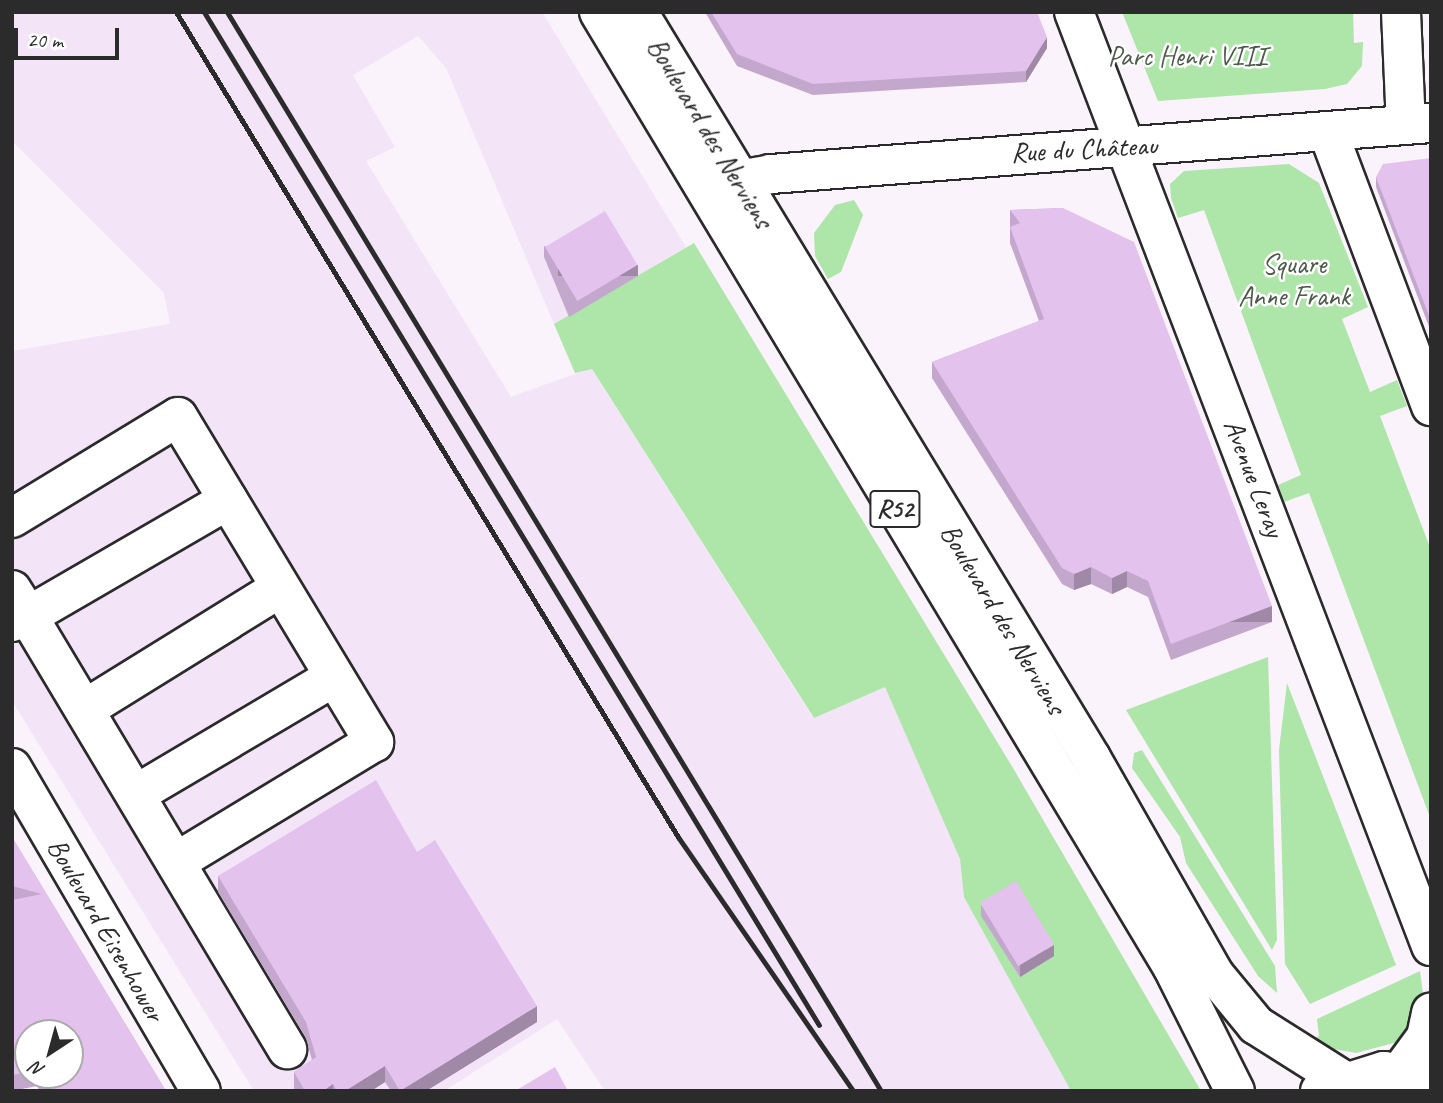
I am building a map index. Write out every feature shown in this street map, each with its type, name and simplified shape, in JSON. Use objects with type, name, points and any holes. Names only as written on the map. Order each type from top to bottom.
[{"type":"main road","points":[[583,12],[1089,851],[1192,1004]]},
{"type":"main road","name":"Boulevard des Nerviens","points":[[599,12],[723,188],[1091,758],[1214,974],[1256,1025],[1332,1085]]},
{"type":"main road","name":"Boulevard des Nerviens","points":[[638,12],[723,188],[1192,1004],[1235,1091]]},
{"type":"main road","name":"Avenue Leray","points":[[1074,12],[1129,147],[1431,946]]},
{"type":"main road","points":[[1401,12],[1419,124]]},
{"type":"main road","name":"Rue du Château","points":[[723,188],[1129,147],[1419,124]]},
{"type":"main road","points":[[1328,132],[1431,406]]},
{"type":"main road","points":[[12,518],[178,417],[374,742],[176,862]]},
{"type":"main road","points":[[228,500],[17,610],[85,709],[138,793],[287,1049]]},
{"type":"main road","points":[[85,709],[280,588]]},
{"type":"main road","points":[[138,793],[334,677]]},
{"type":"main road","name":"Boulevard Eisenhower","points":[[12,768],[201,1091]]},
{"type":"main road","points":[[1416,1074],[1431,1013]]},
{"type":"main road","name":"R52","points":[[1332,1085],[1416,1074]]},
{"type":"shaded area","points":[[12,12],[542,12],[686,247],[554,324],[446,68],[418,36],[353,75],[395,147],[366,161],[511,397],[591,368],[813,718],[885,687],[960,859],[964,897],[1071,1091],[605,1091],[557,1019],[444,1091],[254,1091],[12,701],[12,351],[170,324],[164,293],[12,141]]},
{"type":"green space","name":"Parc Henri VIII","points":[[1122,12],[1353,12],[1354,43],[1363,42],[1362,66],[1347,84],[1325,89],[1158,101]]},
{"type":"green space","name":"Square Anne Frank","points":[[1289,164],[1319,183],[1368,307],[1342,319],[1370,392],[1397,380],[1407,406],[1380,416],[1431,550],[1431,820],[1309,493],[1284,502],[1278,485],[1301,475],[1204,210],[1178,218],[1171,198],[1170,184],[1184,171]]},
{"type":"green space","points":[[854,200],[863,215],[841,272],[828,279],[815,256],[814,233],[835,205]]},
{"type":"green space","points":[[694,243],[1013,768],[1201,1091],[1071,1091],[964,897],[960,859],[885,687],[814,718],[592,369],[575,373],[554,324]]},
{"type":"green space","points":[[1268,657],[1277,940],[1272,950],[1126,710]]},
{"type":"green space","points":[[1287,683],[1396,965],[1310,1004],[1285,964],[1279,750]]},
{"type":"green space","points":[[1142,750],[1275,966],[1277,993],[1258,976],[1186,863],[1180,837],[1132,768],[1134,753]]},
{"type":"green space","points":[[1420,971],[1425,1009],[1405,1040],[1356,1053],[1306,1044],[1319,1036],[1317,1019]]},
{"type":"building","points":[[711,12],[1037,12],[1047,37],[1026,71],[813,84],[737,54]]},
{"type":"building","points":[[1431,158],[1431,321],[1376,177],[1383,164]]},
{"type":"building","points":[[1063,208],[1134,242],[1272,606],[1171,644],[1148,581],[1127,571],[1112,578],[1091,567],[1074,574],[1062,568],[932,362],[1044,319],[1010,227],[1020,223],[1010,210]]},
{"type":"building","points":[[605,211],[637,265],[577,301],[545,247]]},
{"type":"building","points":[[376,780],[417,852],[435,840],[537,1006],[400,1091],[385,1066],[345,1091],[337,1091],[333,1084],[323,1091],[305,1091],[294,1072],[316,1057],[306,1022],[218,876]]},
{"type":"building","points":[[12,837],[166,1091],[51,1091],[50,1089],[84,1089],[84,1019],[14,1019],[12,1075],[12,900],[42,894],[12,886]]},
{"type":"building","points":[[1016,881],[1054,944],[1018,966],[980,903]]},
{"type":"building","points":[[555,1067],[568,1091],[515,1091]]},
{"type":"railway","points":[[176,12],[678,837],[853,1091]]},
{"type":"railway","points":[[204,12],[819,1025]]},
{"type":"railway","points":[[227,12],[881,1091]]}]
